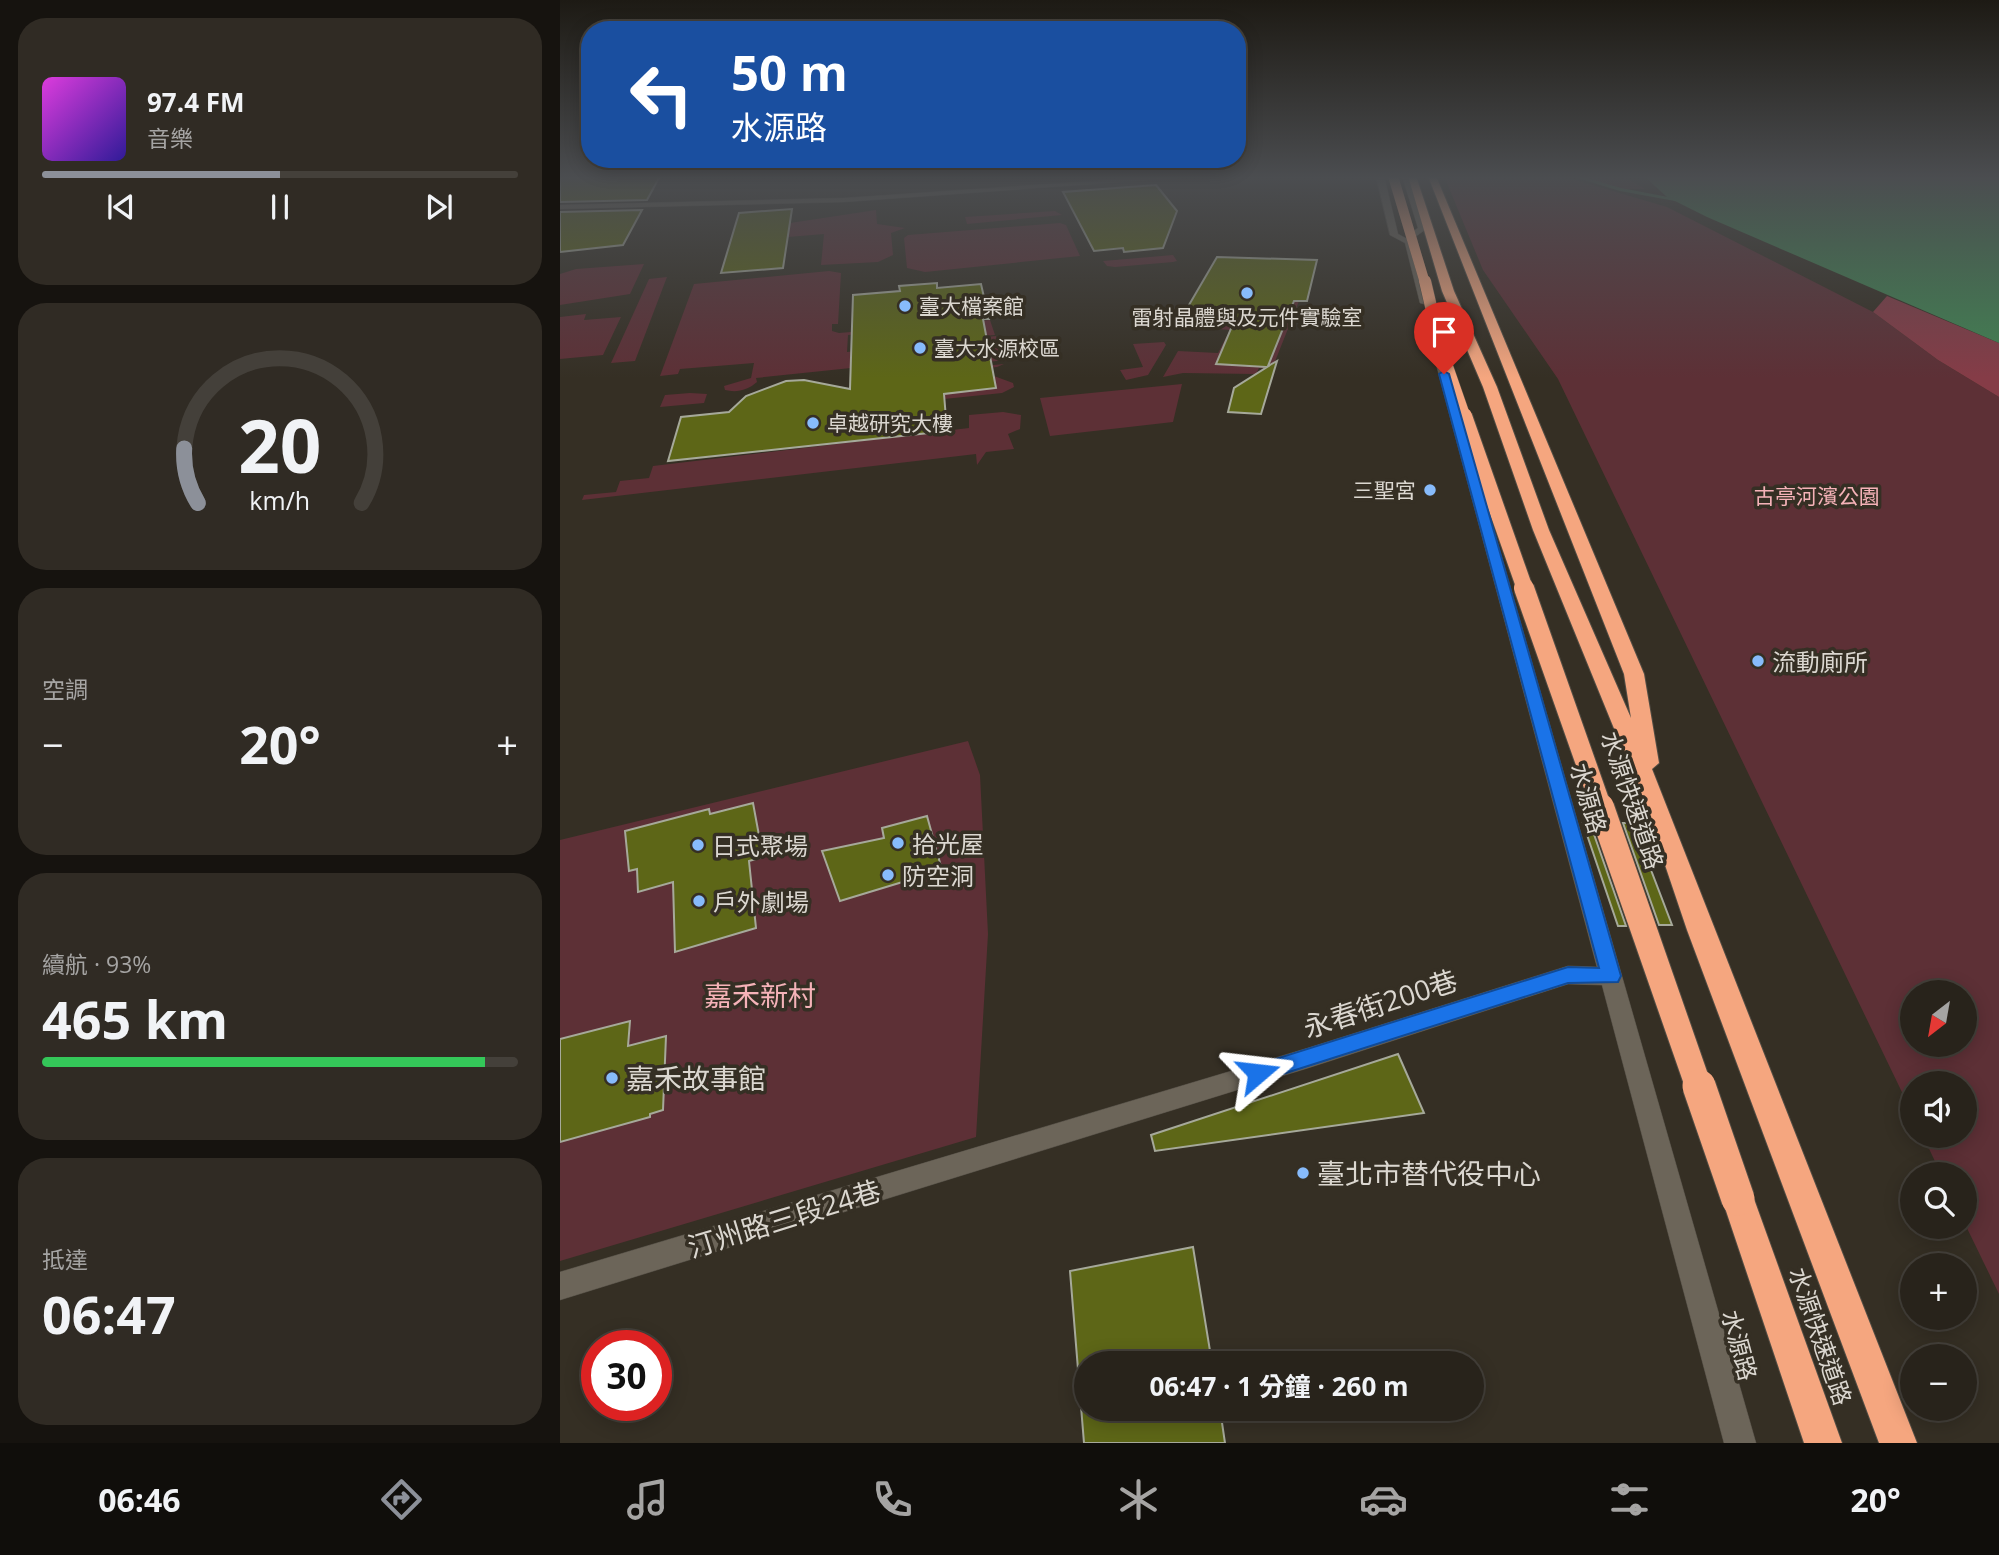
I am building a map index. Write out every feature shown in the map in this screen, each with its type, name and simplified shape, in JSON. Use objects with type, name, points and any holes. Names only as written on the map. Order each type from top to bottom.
[{"type":"highway","name":"水源快速道路","points":[[1416,243],[1441,349],[1823,1443]]},
{"type":"highway","name":"水源快速道路","points":[[1433,243],[1448,290],[1490,387],[1541,530],[1653,797],[1705,943],[1898,1443]]},
{"type":"highway","points":[[1459,243],[1634,674],[1653,797]]},
{"type":"street","name":"水源路","points":[[1411,243],[1740,1443]]},
{"type":"street","name":"永春街200巷","points":[[1009,1149],[1568,975],[1611,976]]},
{"type":"street","name":"汀州路三段24巷","points":[[560,1286],[1009,1149]]},
{"type":"green space","points":[[823,243],[892,243],[893,255],[878,262],[821,265]]},
{"type":"green space","points":[[905,243],[1074,243],[1080,256],[925,272],[907,268]]},
{"type":"green space","name":"古亭河濱公園","points":[[1472,243],[1738,243],[1873,312],[1938,360],[1999,397],[1999,1294],[1972,1239],[1977,1239],[1977,1162],[1935,1162],[1929,1148],[1977,1148],[1977,1071],[1900,1071],[1900,1088],[1558,379],[1483,270]]},
{"type":"green space","points":[[1173,255],[1177,261],[1115,267],[1107,266],[1103,261]]},
{"type":"green space","points":[[644,264],[630,294],[560,305],[560,274],[576,269]]},
{"type":"green space","points":[[829,271],[841,273],[838,324],[832,324],[832,331],[839,333],[990,320],[995,335],[983,336],[980,323],[848,335],[847,352],[996,336],[998,342],[1003,342],[1008,360],[878,372],[851,368],[756,378],[757,382],[750,387],[734,391],[725,390],[724,386],[751,378],[754,363],[680,369],[678,374],[660,376],[694,284]]},
{"type":"green space","points":[[667,277],[635,361],[611,363],[649,279]]},
{"type":"green space","points":[[1294,301],[1299,301],[1272,369],[1259,368],[1256,374],[1183,373],[1163,377],[1178,351],[1218,353],[1230,330],[1191,327],[1194,322],[1257,325]]},
{"type":"green space","points":[[586,314],[584,320],[621,317],[603,355],[560,359],[560,317]]},
{"type":"green space","points":[[1164,342],[1166,345],[1148,375],[1126,380],[1120,370],[1143,367],[1133,344]]},
{"type":"green space","points":[[1004,364],[930,375],[933,382],[994,376],[1013,383],[1014,387],[1002,393],[944,399],[943,388],[909,390],[922,387],[920,372]]},
{"type":"green space","points":[[1182,384],[1173,422],[1050,436],[1040,398]]},
{"type":"green space","points":[[707,394],[704,403],[660,407],[665,395]]},
{"type":"green space","points":[[1003,412],[1021,415],[1020,429],[1008,434],[1014,449],[986,452],[977,465],[976,454],[582,500],[584,495],[616,492],[620,481],[649,478],[653,466],[969,428],[969,415]]},
{"type":"green space","name":"嘉禾新村","points":[[968,741],[980,775],[988,934],[976,1137],[560,1261],[560,840]]},
{"type":"shaded area","points":[[1768,243],[1999,243],[1999,343]]},
{"type":"shaded area","points":[[1887,296],[1999,343],[1999,397],[1938,360],[1873,312]]},
{"type":"building","points":[[560,243],[624,243],[623,245],[560,252]]},
{"type":"building","points":[[730,243],[787,243],[783,268],[721,273]]},
{"type":"building","points":[[1090,243],[1165,243],[1163,248],[1124,252],[1123,248],[1094,251]]},
{"type":"building","points":[[1217,257],[1317,260],[1307,301],[1294,301],[1268,366],[1277,361],[1261,414],[1228,412],[1234,388],[1267,367],[1216,364],[1233,324],[1179,322]]},
{"type":"building","points":[[937,283],[937,288],[981,284],[989,319],[983,319],[996,388],[944,394],[947,431],[668,461],[681,417],[729,412],[746,396],[786,381],[804,380],[850,389],[853,295],[900,291],[899,286]]},
{"type":"building","points":[[753,803],[763,857],[749,861],[756,928],[675,952],[673,882],[638,892],[637,869],[629,871],[625,831],[709,809],[710,814]]},
{"type":"building","points":[[927,816],[942,870],[840,901],[822,851],[884,838],[882,828]]},
{"type":"building","points":[[1583,823],[1590,823],[1626,926],[1618,926]]},
{"type":"building","points":[[1623,823],[1633,823],[1672,925],[1659,925]]},
{"type":"building","name":"嘉禾故事館","points":[[630,1021],[628,1046],[666,1036],[663,1110],[650,1114],[650,1117],[560,1142],[560,1039]]},
{"type":"building","points":[[1398,1054],[1424,1113],[1155,1151],[1151,1135]]},
{"type":"building","points":[[1193,1247],[1210,1351],[1077,1351],[1070,1271]]},
{"type":"building","points":[[1082,1421],[1222,1421],[1225,1443],[1084,1443]]},
{"type":"place","name":"雷射晶體與及元件實驗室","points":[[1247,293]]},
{"type":"place","name":"臺大檔案館","points":[[905,306]]},
{"type":"place","name":"臺大水源校區","points":[[920,348]]},
{"type":"place","name":"卓越研究大樓","points":[[813,423]]},
{"type":"place","name":"三聖宮","points":[[1430,490]]},
{"type":"place","name":"流動廁所","points":[[1758,661]]},
{"type":"place","name":"拾光屋","points":[[898,843]]},
{"type":"place","name":"日式聚場","points":[[698,845]]},
{"type":"place","name":"防空洞","points":[[888,875]]},
{"type":"place","name":"戶外劇場","points":[[699,901]]},
{"type":"place","name":"嘉禾故事館","points":[[612,1078]]},
{"type":"place","name":"臺北市替代役中心","points":[[1303,1173]]},
{"type":"route","points":[[1258,1073],[1568,975],[1611,976],[1444,374]]}]
